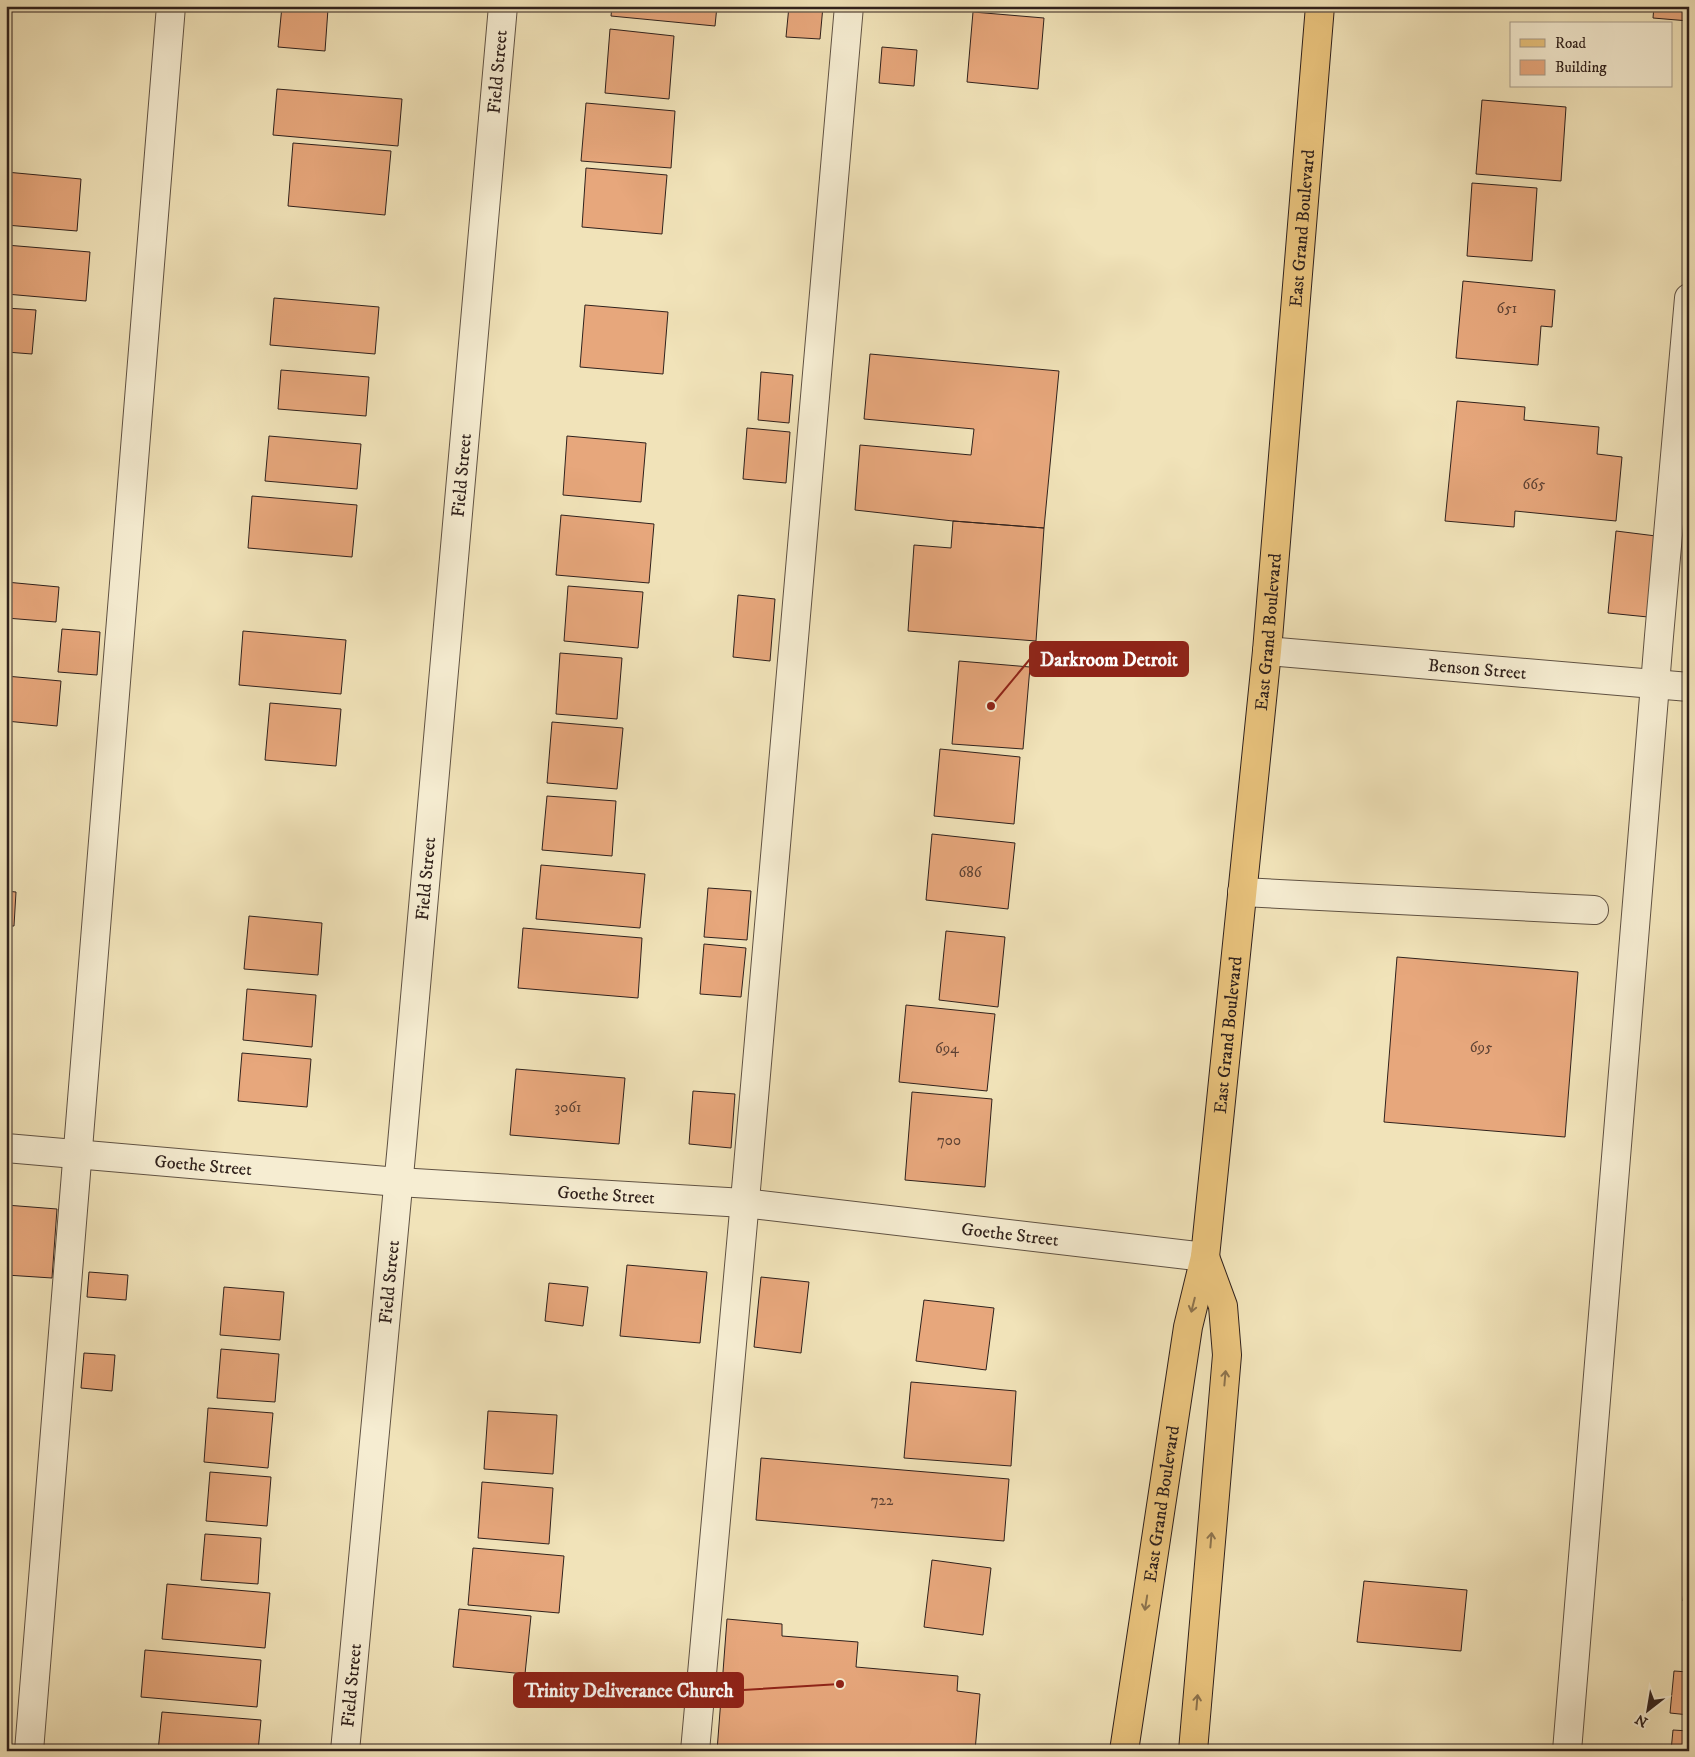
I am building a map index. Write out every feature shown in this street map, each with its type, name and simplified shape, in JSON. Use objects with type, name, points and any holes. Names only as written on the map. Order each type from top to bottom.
[{"type":"main road","name":"East Grand Boulevard","points":[[1124,1751],[1188,1327],[1204,1257],[1267,651],[1320,6]]},
{"type":"main road","name":"East Grand Boulevard","points":[[1193,1751],[1226,1355],[1223,1306],[1204,1257]]},
{"type":"street","points":[[29,1751],[171,6]]},
{"type":"street","name":"Field Street","points":[[345,1751],[503,6]]},
{"type":"street","points":[[694,1751],[849,6]]},
{"type":"street","points":[[1567,1751],[1655,684],[1689,298]]},
{"type":"street","name":"Benson Street","points":[[1267,651],[1689,688]]},
{"type":"street","points":[[1242,892],[1594,910]]},
{"type":"street","name":"Goethe Street","points":[[6,1148],[398,1182],[744,1203],[1204,1257]]},
{"type":"building","points":[[282,6],[328,9],[325,51],[278,47]]},
{"type":"building","points":[[612,6],[717,6],[715,26],[611,16]]},
{"type":"building","points":[[789,6],[823,6],[820,39],[786,37]]},
{"type":"building","points":[[1544,6],[1568,6],[1568,8]]},
{"type":"building","points":[[1654,6],[1689,6],[1689,21],[1653,18]]},
{"type":"building","points":[[973,12],[1044,18],[1038,89],[967,82]]},
{"type":"building","points":[[610,29],[674,36],[669,99],[605,93]]},
{"type":"building","points":[[882,47],[917,50],[914,86],[879,83]]},
{"type":"building","points":[[277,89],[402,99],[398,146],[273,135]]},
{"type":"building","points":[[1482,100],[1566,107],[1561,181],[1476,174]]},
{"type":"building","points":[[586,103],[675,111],[671,168],[581,161]]},
{"type":"building","points":[[293,143],[391,151],[385,215],[288,206]]},
{"type":"building","points":[[586,168],[667,175],[662,234],[582,227]]},
{"type":"building","points":[[6,172],[81,179],[77,231],[6,225]]},
{"type":"building","points":[[1472,183],[1537,188],[1532,261],[1467,256]]},
{"type":"building","points":[[6,245],[90,252],[86,301],[6,294]]},
{"type":"building","points":[[1463,281],[1555,290],[1552,327],[1541,326],[1538,365],[1456,358]]},
{"type":"building","points":[[274,298],[379,307],[375,354],[270,345]]},
{"type":"building","points":[[585,305],[668,312],[663,374],[580,367]]},
{"type":"building","points":[[6,308],[36,310],[32,354],[6,352]]},
{"type":"building","points":[[870,354],[1059,371],[1044,528],[953,521],[855,510],[860,445],[971,455],[974,429],[864,419]]},
{"type":"building","points":[[281,370],[369,377],[366,416],[278,409]]},
{"type":"building","points":[[761,372],[793,375],[789,423],[758,420]]},
{"type":"building","points":[[1457,401],[1525,407],[1524,420],[1599,427],[1597,454],[1622,457],[1616,521],[1515,511],[1514,527],[1445,521]]},
{"type":"building","points":[[747,428],[790,432],[786,483],[743,479]]},
{"type":"building","points":[[269,436],[361,444],[357,489],[265,481]]},
{"type":"building","points":[[567,436],[646,443],[641,502],[563,495]]},
{"type":"building","points":[[252,496],[357,505],[352,557],[248,548]]},
{"type":"building","points":[[561,515],[654,524],[649,583],[556,575]]},
{"type":"building","points":[[953,521],[1044,528],[1036,641],[908,631],[914,545],[951,548]]},
{"type":"building","points":[[1616,531],[1656,536],[1648,617],[1608,613]]},
{"type":"building","points":[[1689,572],[1689,609],[1685,608]]},
{"type":"building","points":[[6,582],[59,587],[56,622],[6,618]]},
{"type":"building","points":[[568,586],[643,592],[638,648],[564,641]]},
{"type":"building","points":[[738,595],[775,599],[770,661],[733,657]]},
{"type":"building","points":[[6,625],[10,625],[7,666],[6,666]]},
{"type":"building","points":[[62,629],[100,632],[97,675],[58,672]]},
{"type":"building","points":[[243,631],[346,640],[341,694],[239,685]]},
{"type":"building","points":[[560,653],[622,658],[617,719],[556,714]]},
{"type":"building","points":[[959,661],[1030,667],[1023,749],[952,744]]},
{"type":"building","points":[[6,676],[61,681],[57,726],[6,721]]},
{"type":"building","points":[[270,703],[341,709],[336,766],[265,760]]},
{"type":"building","points":[[552,722],[623,728],[617,789],[547,783]]},
{"type":"building","points":[[940,749],[1020,757],[1014,824],[934,816]]},
{"type":"building","points":[[547,796],[616,801],[612,856],[542,850]]},
{"type":"building","points":[[932,834],[1015,843],[1008,909],[926,900]]},
{"type":"building","points":[[541,865],[645,874],[640,928],[536,919]]},
{"type":"building","points":[[708,888],[751,891],[747,940],[704,937]]},
{"type":"building","points":[[6,891],[16,892],[14,926],[6,926]]},
{"type":"building","points":[[249,916],[322,923],[318,975],[244,969]]},
{"type":"building","points":[[523,928],[642,938],[638,998],[518,988]]},
{"type":"building","points":[[946,931],[1005,937],[998,1007],[939,1000]]},
{"type":"building","points":[[704,944],[746,948],[741,997],[700,994]]},
{"type":"building","points":[[1397,957],[1578,972],[1565,1137],[1384,1122]]},
{"type":"building","points":[[247,989],[316,995],[312,1047],[243,1040]]},
{"type":"building","points":[[906,1005],[995,1014],[987,1091],[899,1082]]},
{"type":"building","points":[[242,1053],[311,1059],[307,1107],[238,1101]]},
{"type":"building","points":[[516,1069],[625,1078],[619,1144],[510,1135]]},
{"type":"building","points":[[693,1091],[735,1094],[731,1148],[689,1144]]},
{"type":"building","points":[[912,1092],[992,1099],[985,1187],[905,1180]]},
{"type":"building","points":[[6,1205],[57,1209],[52,1278],[6,1275]]},
{"type":"building","points":[[627,1265],[707,1272],[700,1343],[620,1336]]},
{"type":"building","points":[[89,1272],[128,1275],[126,1300],[87,1297]]},
{"type":"building","points":[[761,1277],[809,1282],[801,1353],[754,1347]]},
{"type":"building","points":[[549,1283],[588,1287],[583,1326],[545,1321]]},
{"type":"building","points":[[224,1287],[284,1292],[280,1340],[220,1335]]},
{"type":"building","points":[[924,1300],[994,1308],[986,1370],[916,1361]]},
{"type":"building","points":[[221,1349],[279,1354],[275,1402],[217,1398]]},
{"type":"building","points":[[84,1353],[115,1355],[112,1391],[81,1388]]},
{"type":"building","points":[[911,1382],[1016,1391],[1011,1466],[904,1458]]},
{"type":"building","points":[[208,1408],[273,1413],[268,1468],[204,1462]]},
{"type":"building","points":[[488,1411],[557,1415],[553,1474],[484,1469]]},
{"type":"building","points":[[761,1458],[1009,1479],[1004,1541],[756,1520]]},
{"type":"building","points":[[210,1472],[271,1477],[267,1526],[206,1521]]},
{"type":"building","points":[[482,1482],[553,1488],[549,1544],[478,1538]]},
{"type":"building","points":[[205,1534],[261,1538],[258,1584],[201,1580]]},
{"type":"building","points":[[1689,1544],[1689,1602],[1683,1601]]},
{"type":"building","points":[[473,1548],[564,1556],[559,1613],[468,1605]]},
{"type":"building","points":[[932,1560],[991,1568],[983,1635],[924,1627]]},
{"type":"building","points":[[1364,1581],[1467,1590],[1461,1651],[1357,1642]]},
{"type":"building","points":[[167,1584],[270,1593],[265,1648],[162,1639]]},
{"type":"building","points":[[459,1609],[531,1616],[525,1674],[453,1667]]},
{"type":"building","points":[[727,1619],[782,1624],[782,1636],[858,1642],[856,1667],[958,1676],[957,1691],[980,1694],[975,1751],[717,1751]]},
{"type":"building","points":[[145,1650],[261,1660],[257,1707],[141,1697]]},
{"type":"building","points":[[1674,1671],[1689,1672],[1689,1715],[1670,1713]]},
{"type":"building","points":[[162,1712],[261,1720],[258,1751],[158,1751]]},
{"type":"building","points":[[1673,1730],[1689,1731],[1689,1751],[1671,1751]]},
{"type":"place","name":"Darkroom Detroit","points":[[991,706]]},
{"type":"place","name":"Trinity Deliverance Church","points":[[840,1684]]}]
